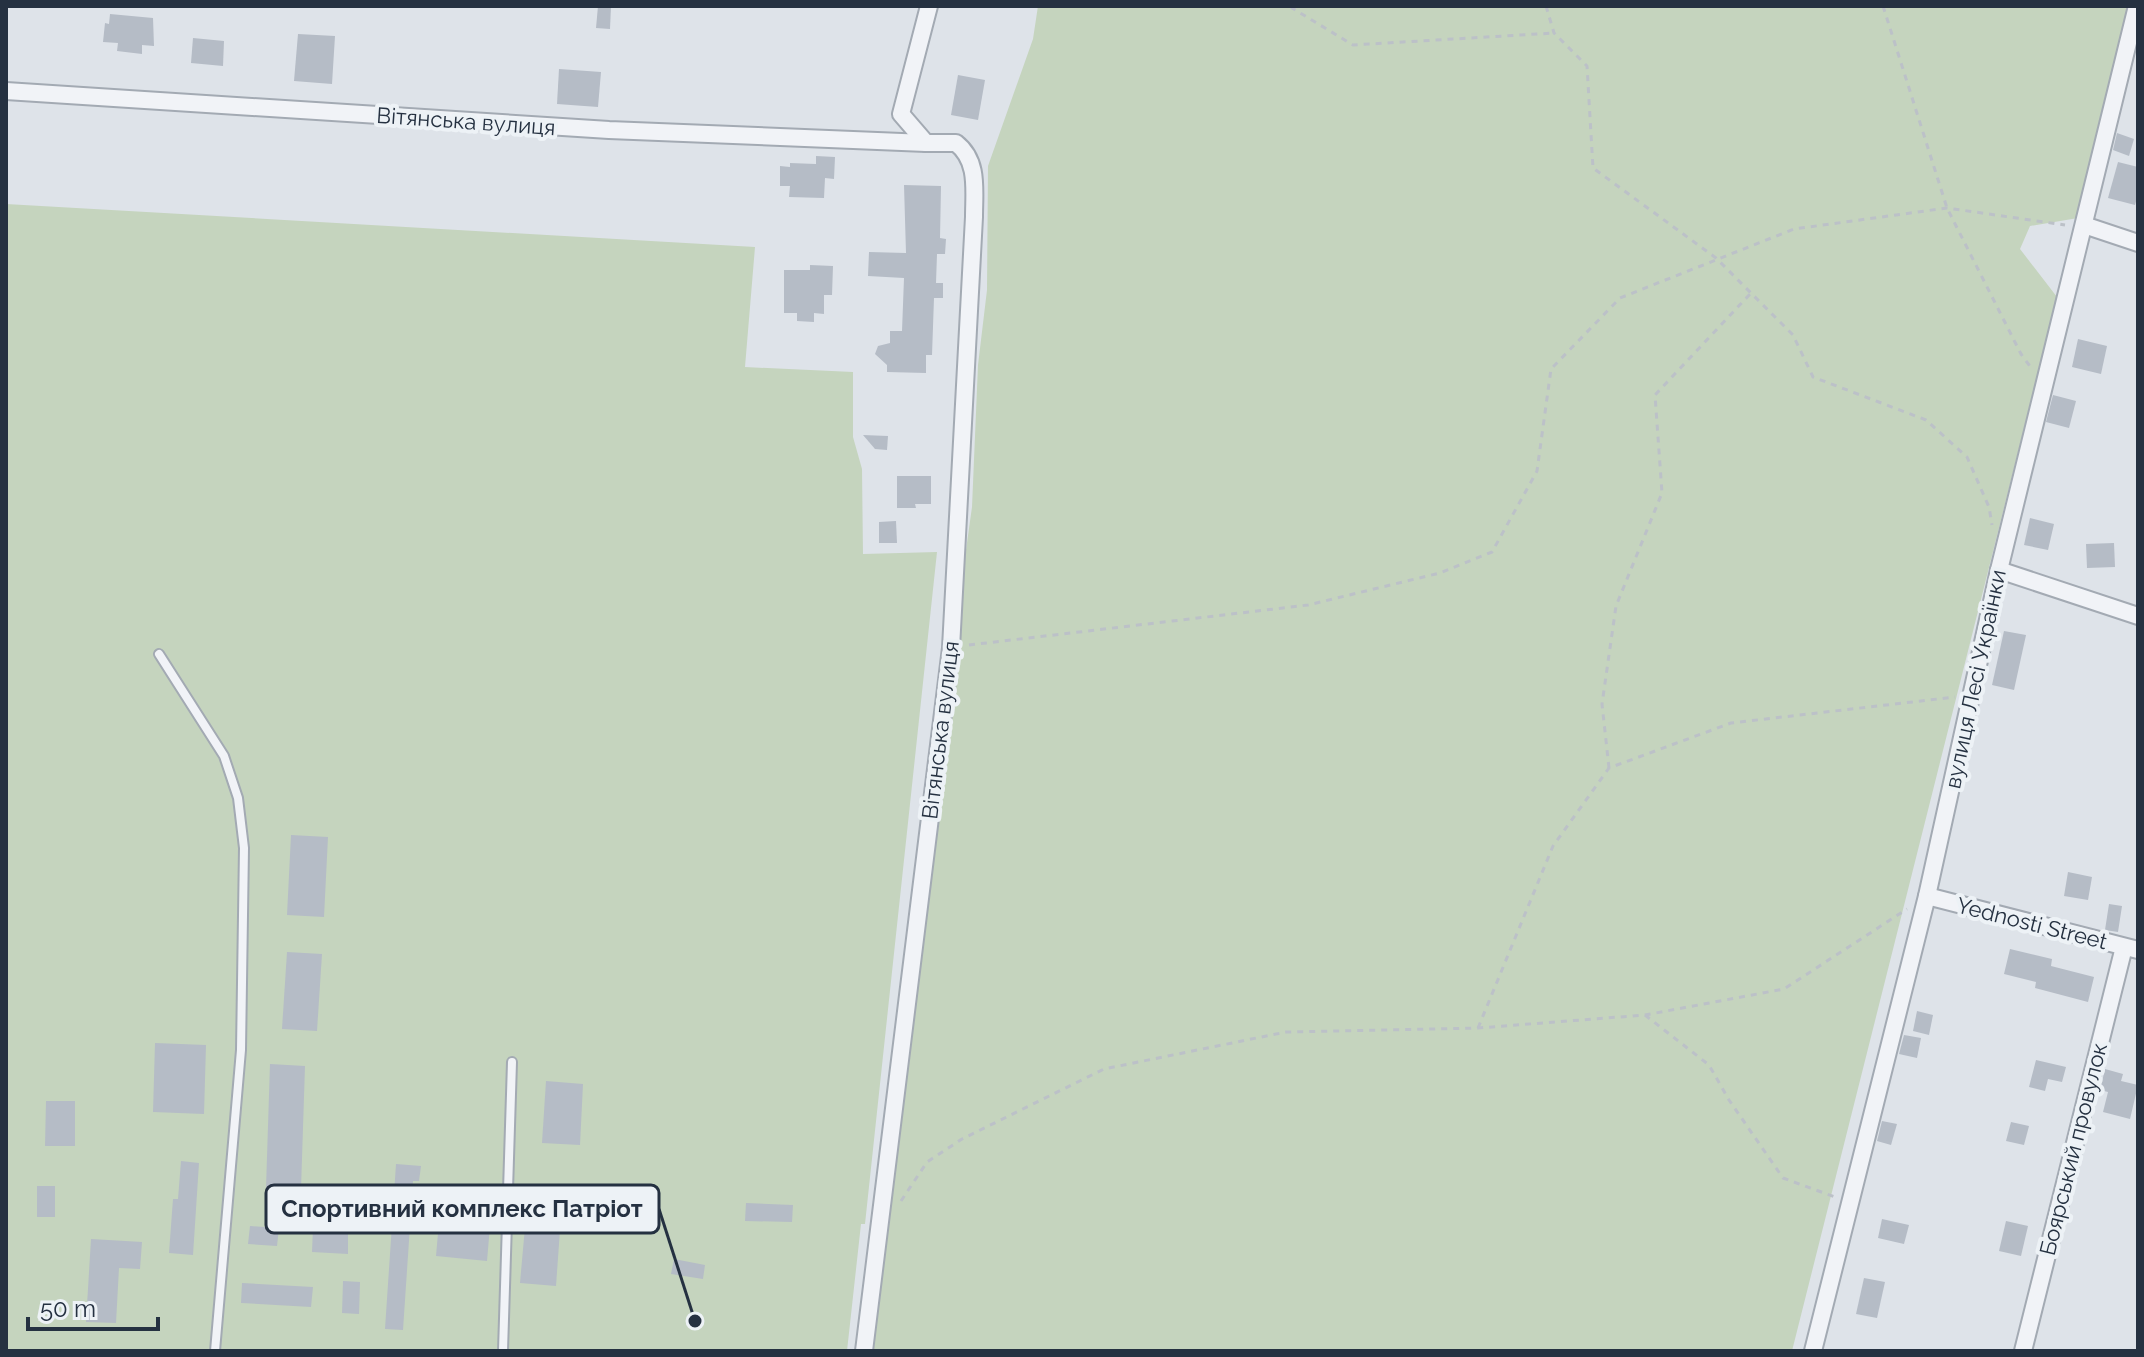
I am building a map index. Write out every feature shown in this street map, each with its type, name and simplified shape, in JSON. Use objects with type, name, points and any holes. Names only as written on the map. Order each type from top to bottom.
[{"type":"street","points":[[926,143],[901,114],[929,6]]},
{"type":"street","name":"вулиця Лесі Українки","points":[[1813,1351],[1927,896],[1999,570],[2137,6]]},
{"type":"street","name":"Вітянська вулиця","points":[[6,91],[609,130],[956,143],[967,152],[973,166],[974,217],[951,648],[864,1351]]},
{"type":"street","points":[[2084,225],[2138,243]]},
{"type":"street","points":[[1999,570],[2138,616]]},
{"type":"street","name":"Yednosti Street","points":[[1927,896],[2131,948]]},
{"type":"street","name":"Боярський провулок","points":[[2023,1351],[2131,948]]},
{"type":"lane","points":[[159,654],[224,756],[238,798],[244,848],[241,1050],[215,1351]]},
{"type":"lane","points":[[503,1351],[512,1062]]},
{"type":"path","points":[[1546,6],[1554,33],[1587,66],[1593,168],[1716,258],[1793,335],[1813,377],[1926,420],[1967,457],[1989,507],[1992,526]]},
{"type":"path","points":[[1883,6],[1947,208],[2021,354],[2045,384]]},
{"type":"path","points":[[1291,7],[1353,45],[1554,33]]},
{"type":"path","points":[[951,648],[1308,605],[1440,573],[1492,552],[1537,471],[1551,369],[1620,298],[1794,229],[1947,208],[2059,226],[2084,225]]},
{"type":"path","points":[[1609,768],[1602,704],[1616,606],[1662,493],[1655,395],[1751,293]]},
{"type":"path","points":[[1478,1028],[1553,846],[1609,768],[1731,723],[1971,696]]},
{"type":"path","points":[[880,1222],[898,1205],[927,1162],[962,1139],[1104,1069],[1286,1032],[1478,1028],[1645,1015],[1784,989],[1927,896]]},
{"type":"path","points":[[1645,1015],[1709,1065],[1729,1100],[1783,1178],[1850,1202]]},
{"type":"green space","points":[[1038,6],[2137,6],[2078,218],[2030,226],[2020,249],[2057,297],[1792,1351],[859,1351],[903,1000],[972,507],[978,365],[987,290],[988,166],[1033,39]]},
{"type":"green space","points":[[6,204],[755,247],[745,367],[853,372],[853,437],[862,469],[863,554],[937,552],[865,1224],[861,1224],[847,1351],[6,1351]]},
{"type":"building","points":[[598,6],[611,6],[610,29],[596,28]]},
{"type":"building","points":[[110,14],[153,18],[154,46],[142,45],[142,54],[117,51],[118,43],[103,42],[105,23],[109,24]]},
{"type":"building","points":[[298,34],[335,36],[332,84],[294,81]]},
{"type":"building","points":[[193,38],[224,41],[223,66],[191,63]]},
{"type":"building","points":[[559,69],[601,72],[598,107],[557,104]]},
{"type":"building","points":[[958,75],[985,80],[978,120],[951,115]]},
{"type":"building","points":[[2117,133],[2134,139],[2129,156],[2113,150]]},
{"type":"building","points":[[816,156],[835,157],[834,179],[825,178],[824,198],[789,197],[790,186],[780,186],[780,166],[790,167],[790,163],[816,164]]},
{"type":"building","points":[[2118,162],[2138,167],[2135,205],[2108,198]]},
{"type":"building","points":[[904,185],[941,186],[940,238],[946,239],[945,254],[937,254],[936,283],[943,283],[943,298],[934,298],[932,355],[926,355],[926,373],[887,372],[887,365],[875,354],[878,346],[890,343],[890,331],[902,331],[904,278],[868,276],[869,252],[906,253]]},
{"type":"building","points":[[810,265],[833,266],[832,295],[824,295],[824,314],[814,313],[814,322],[797,321],[797,313],[784,313],[784,270],[810,270]]},
{"type":"building","points":[[2078,339],[2107,346],[2101,374],[2072,367]]},
{"type":"building","points":[[2053,395],[2076,401],[2069,428],[2046,422]]},
{"type":"building","points":[[863,435],[888,436],[887,450],[875,449]]},
{"type":"building","points":[[897,476],[931,476],[931,504],[897,508]]},
{"type":"building","points":[[2030,518],[2054,524],[2048,550],[2024,545]]},
{"type":"building","points":[[896,521],[897,543],[879,543],[879,522]]},
{"type":"building","points":[[2114,543],[2115,567],[2087,568],[2086,544]]},
{"type":"building","points":[[2004,631],[2026,635],[2014,690],[1992,685]]},
{"type":"building","points":[[291,835],[328,837],[324,917],[287,915]]},
{"type":"building","points":[[2068,872],[2092,877],[2088,900],[2064,896]]},
{"type":"building","points":[[2109,904],[2122,906],[2118,932],[2105,930]]},
{"type":"building","points":[[2010,949],[2052,959],[2051,966],[2094,977],[2088,1002],[2035,988],[2036,982],[2004,974]]},
{"type":"building","points":[[287,952],[322,954],[317,1031],[282,1029]]},
{"type":"building","points":[[1917,1011],[1933,1015],[1929,1035],[1913,1031]]},
{"type":"building","points":[[1904,1035],[1921,1038],[1917,1058],[1899,1054]]},
{"type":"building","points":[[155,1043],[206,1045],[204,1114],[153,1112]]},
{"type":"building","points":[[2036,1060],[2066,1067],[2062,1082],[2048,1079],[2045,1091],[2029,1087]]},
{"type":"building","points":[[270,1064],[305,1066],[301,1189],[266,1188]]},
{"type":"building","points":[[2105,1069],[2123,1074],[2121,1081],[2138,1085],[2130,1119],[2103,1112],[2108,1092],[2100,1090]]},
{"type":"building","points":[[546,1081],[583,1084],[580,1145],[542,1143]]},
{"type":"building","points":[[46,1101],[75,1101],[75,1146],[45,1146]]},
{"type":"building","points":[[1882,1121],[1897,1124],[1891,1145],[1877,1141]]},
{"type":"building","points":[[2011,1122],[2029,1126],[2024,1145],[2006,1141]]},
{"type":"building","points":[[181,1161],[199,1163],[193,1255],[169,1253],[173,1199],[178,1199]]},
{"type":"building","points":[[396,1164],[421,1166],[419,1181],[413,1181],[403,1330],[385,1329]]},
{"type":"building","points":[[37,1186],[55,1186],[55,1217],[37,1217]]},
{"type":"building","points":[[746,1203],[793,1205],[792,1222],[745,1221]]},
{"type":"building","points":[[1882,1219],[1909,1225],[1904,1244],[1878,1238]]},
{"type":"building","points":[[2006,1221],[2028,1226],[2021,1256],[1999,1251]]},
{"type":"building","points":[[439,1222],[490,1226],[487,1261],[436,1256]]},
{"type":"building","points":[[250,1226],[279,1228],[277,1246],[248,1244]]},
{"type":"building","points":[[525,1227],[560,1230],[556,1286],[520,1283]]},
{"type":"building","points":[[313,1228],[348,1229],[348,1254],[312,1252]]},
{"type":"building","points":[[91,1239],[142,1242],[140,1269],[119,1268],[116,1323],[86,1322]]},
{"type":"building","points":[[674,1259],[705,1265],[703,1279],[671,1274]]},
{"type":"building","points":[[1864,1278],[1885,1282],[1877,1318],[1856,1314]]},
{"type":"building","points":[[343,1281],[360,1282],[359,1314],[342,1313]]},
{"type":"building","points":[[242,1283],[313,1287],[311,1307],[241,1303]]},
{"type":"place","name":"Спортивний комплекс Патріот","points":[[695,1321]]}]
